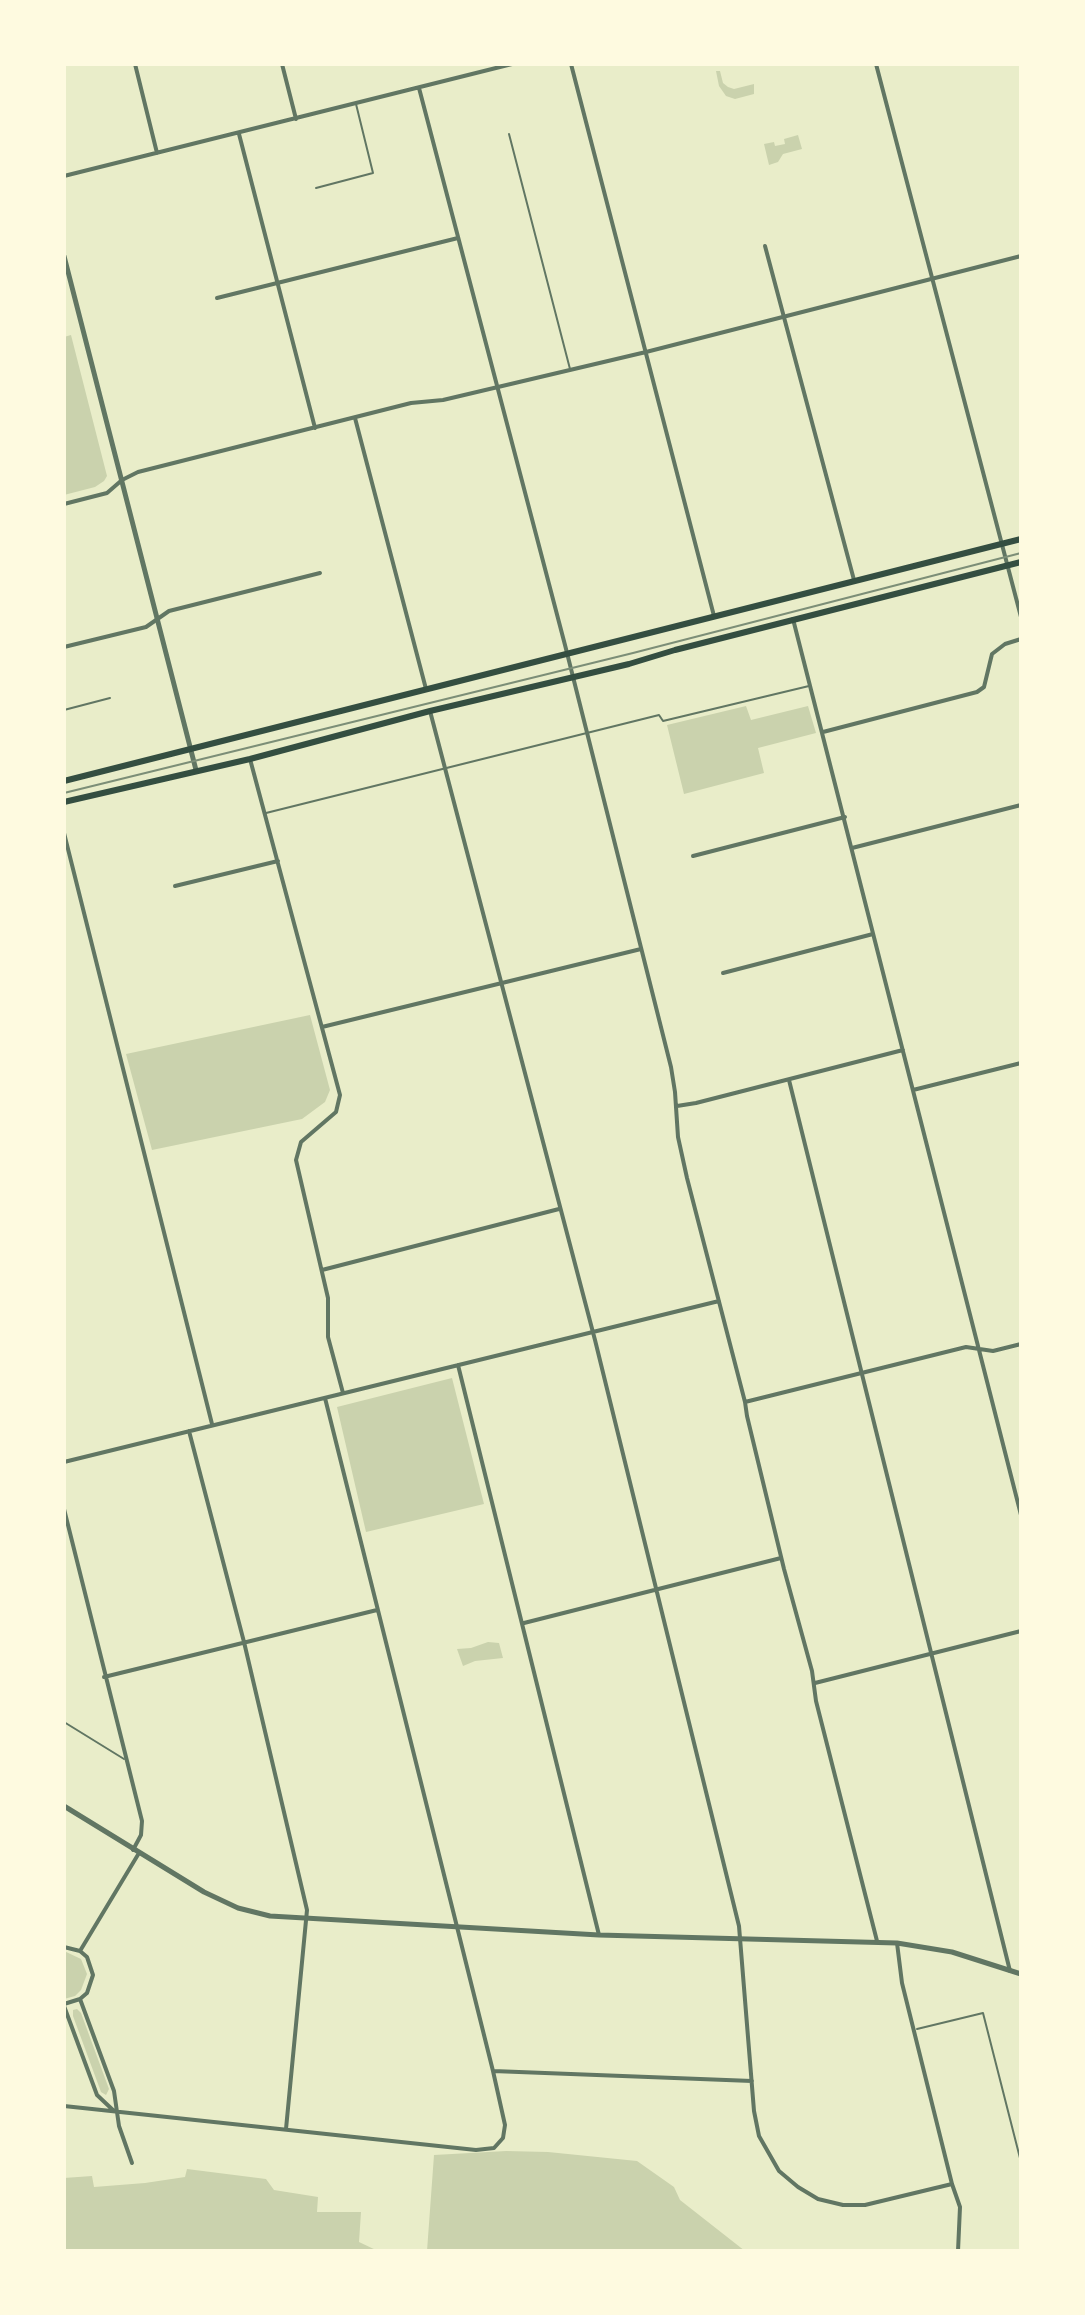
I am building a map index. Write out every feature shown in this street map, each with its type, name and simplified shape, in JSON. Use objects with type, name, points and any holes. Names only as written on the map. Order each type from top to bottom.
[{"type":"main road","points":[[64,781],[1021,539]]},
{"type":"main road","points":[[64,802],[629,664],[1021,562]]},
{"type":"street","points":[[135,64],[157,153]]},
{"type":"street","points":[[282,64],[296,119]]},
{"type":"street","points":[[64,176],[512,64]]},
{"type":"street","points":[[571,64],[715,618]]},
{"type":"street","points":[[876,64],[1021,617]]},
{"type":"street","points":[[419,88],[671,1067],[678,1137],[877,1941]]},
{"type":"street","points":[[239,134],[315,428]]},
{"type":"street","points":[[217,298],[458,238]]},
{"type":"street","points":[[765,246],[855,582]]},
{"type":"street","points":[[64,256],[196,770]]},
{"type":"street","points":[[64,504],[107,493],[138,472],[411,403],[443,400],[646,352],[1021,256]]},
{"type":"street","points":[[355,418],[426,691]]},
{"type":"street","points":[[64,647],[146,627],[169,611],[320,573]]},
{"type":"street","points":[[793,619],[1021,1515]]},
{"type":"street","points":[[823,732],[977,692],[984,687],[992,654],[1005,644],[1021,639]]},
{"type":"street","points":[[430,711],[593,1332],[739,1926],[759,2136],[779,2171],[818,2199],[843,2205],[865,2205],[952,2184]]},
{"type":"street","points":[[250,759],[341,1100],[336,1112],[301,1142],[296,1160],[329,1302],[328,1337],[343,1393]]},
{"type":"street","points":[[852,848],[1021,805]]},
{"type":"street","points":[[693,856],[845,817]]},
{"type":"street","points":[[64,833],[212,1425]]},
{"type":"street","points":[[175,886],[278,861]]},
{"type":"street","points":[[723,973],[873,934]]},
{"type":"street","points":[[322,1027],[641,949]]},
{"type":"street","points":[[677,1106],[904,1050]]},
{"type":"street","points":[[913,1090],[1021,1063]]},
{"type":"street","points":[[789,1080],[1010,1971]]},
{"type":"street","points":[[322,1270],[559,1209]]},
{"type":"street","points":[[64,1462],[719,1301]]},
{"type":"street","points":[[745,1402],[966,1347],[993,1351],[1021,1344]]},
{"type":"street","points":[[458,1365],[599,1935]]},
{"type":"street","points":[[64,2106],[476,2150],[494,2148],[505,2131],[458,1928],[325,1398]]},
{"type":"street","points":[[189,1431],[244,1642],[308,1919],[286,2130]]},
{"type":"street","points":[[64,1509],[142,1821],[136,1852],[80,1951]]},
{"type":"street","points":[[523,1623],[657,1592],[781,1558]]},
{"type":"street","points":[[104,1677],[377,1610]]},
{"type":"street","points":[[815,1683],[1021,1631]]},
{"type":"street","points":[[64,1806],[204,1892],[238,1908],[270,1916],[599,1935],[877,1941],[942,1950],[1021,1974]]},
{"type":"street","points":[[897,1943],[902,1983],[960,2207],[958,2251]]},
{"type":"street","points":[[64,1947],[80,1951],[91,1965],[93,1975],[87,1993],[64,2005],[97,2095],[116,2112]]},
{"type":"street","points":[[80,1999],[114,2091],[116,2112],[132,2163]]},
{"type":"street","points":[[493,2071],[752,2081]]},
{"type":"lane","points":[[316,188],[373,173],[356,104]]},
{"type":"lane","points":[[509,134],[571,370]]},
{"type":"lane","points":[[265,814],[659,715],[663,721],[810,686]]},
{"type":"lane","points":[[64,710],[110,698]]},
{"type":"lane","points":[[64,1722],[127,1761]]},
{"type":"lane","points":[[915,2029],[983,2013],[1021,2162]]},
{"type":"green space","points":[[716,71],[720,71],[723,83],[728,87],[734,89],[754,84],[754,94],[735,99],[726,96],[719,86]]},
{"type":"green space","points":[[798,135],[802,149],[783,154],[778,162],[769,165],[764,144],[785,144],[784,139]]},
{"type":"green space","points":[[71,335],[107,476],[95,487],[64,495],[64,337]]},
{"type":"green space","points":[[746,706],[751,720],[808,706],[816,733],[758,748],[764,773],[684,794],[667,725]]},
{"type":"green space","points":[[310,1015],[330,1090],[325,1102],[302,1119],[152,1150],[126,1054]]},
{"type":"green space","points":[[452,1378],[484,1504],[366,1532],[337,1407]]},
{"type":"green space","points":[[488,1642],[499,1643],[503,1658],[475,1661],[463,1666],[457,1649]]},
{"type":"green space","points":[[64,1951],[81,1959],[87,1974],[81,1990],[75,1996],[64,1999]]},
{"type":"green space","points":[[77,2009],[109,2089],[106,2095],[101,2092],[73,2016],[73,2010]]},
{"type":"green space","points":[[506,2151],[637,2161],[674,2187],[680,2200],[745,2251],[427,2251],[434,2155]]},
{"type":"green space","points":[[187,2169],[266,2179],[274,2190],[318,2197],[317,2212],[361,2212],[359,2242],[378,2251],[64,2251],[64,2178],[92,2176],[94,2187],[185,2177]]},
{"type":"tram line","points":[[64,793],[633,653],[1021,553]]}]
